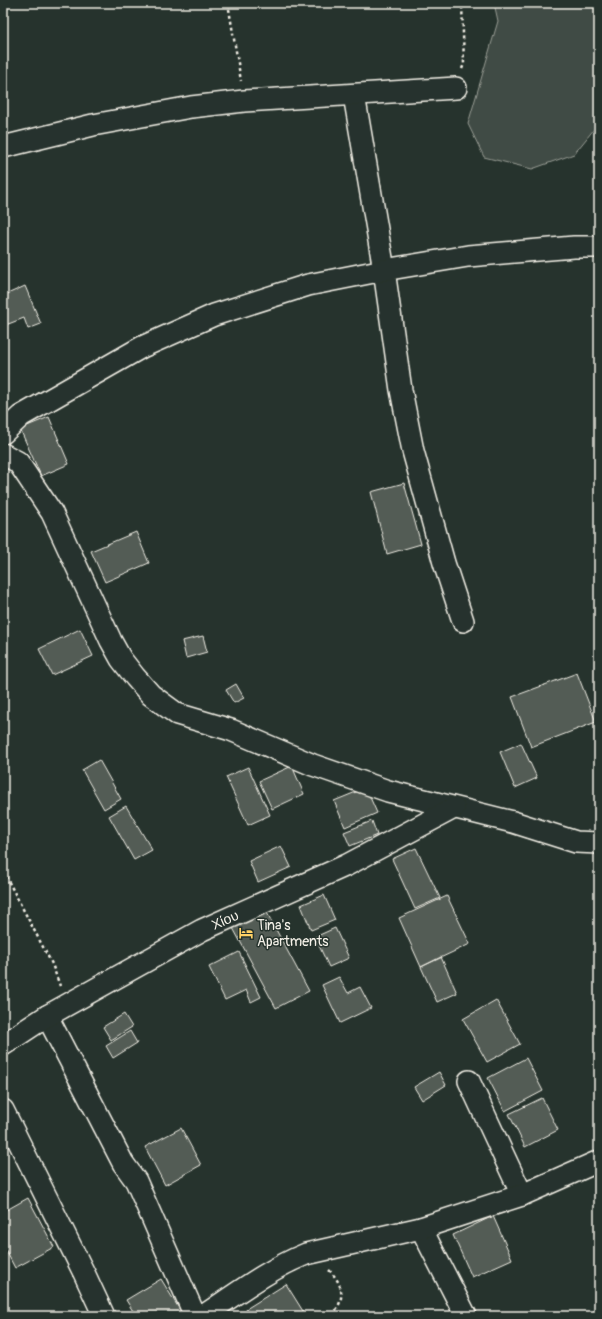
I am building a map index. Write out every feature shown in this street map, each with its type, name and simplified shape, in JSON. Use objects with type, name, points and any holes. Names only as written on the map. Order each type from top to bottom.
[{"type":"street","points":[[3,147],[109,121],[191,107],[244,101],[456,88]]},
{"type":"street","points":[[354,95],[384,270],[401,390],[413,451],[444,563],[463,622]]},
{"type":"street","points":[[3,433],[21,416],[142,347],[214,315],[308,285],[384,270],[468,256],[574,247],[599,247]]},
{"type":"street","points":[[3,454],[18,462],[52,513],[114,647],[121,659],[151,695],[177,714],[231,730],[313,765],[388,791],[513,822],[576,842],[599,843]]},
{"type":"street","name":"Χίου","points":[[3,1045],[66,1005],[202,930],[347,865],[454,808]]},
{"type":"street","points":[[47,1016],[123,1163],[136,1181],[195,1316]]},
{"type":"street","points":[[469,1081],[522,1195]]},
{"type":"street","points":[[3,1110],[104,1316]]},
{"type":"street","points":[[203,1316],[282,1265],[306,1254],[422,1228],[522,1195],[599,1161]]},
{"type":"street","points":[[422,1228],[466,1316]]},
{"type":"path","points":[[228,3],[244,101]]},
{"type":"path","points":[[456,88],[464,64],[462,3]]},
{"type":"path","points":[[3,871],[52,964],[66,1005]]},
{"type":"path","points":[[306,1254],[330,1270],[339,1282],[343,1295],[336,1311],[331,1316]]},
{"type":"shaded area","points":[[494,3],[599,3],[599,123],[574,154],[532,169],[484,157],[468,124],[498,21]]},
{"type":"building","points":[[25,286],[41,324],[28,329],[24,318],[3,326],[3,296]]},
{"type":"building","points":[[49,417],[69,464],[41,476],[20,429]]},
{"type":"building","points":[[404,483],[421,544],[387,554],[371,492]]},
{"type":"building","points":[[136,532],[149,563],[105,582],[91,551]]},
{"type":"building","points":[[80,629],[93,656],[52,675],[39,649]]},
{"type":"building","points":[[203,636],[207,652],[186,658],[182,641]]},
{"type":"building","points":[[577,673],[596,722],[531,747],[512,697]]},
{"type":"building","points":[[236,684],[244,698],[234,703],[226,690]]},
{"type":"building","points":[[521,743],[537,778],[515,788],[500,752]]},
{"type":"building","points":[[99,760],[121,799],[104,809],[82,770]]},
{"type":"building","points":[[292,766],[304,794],[272,809],[259,781]]},
{"type":"building","points":[[248,767],[270,815],[248,825],[226,777]]},
{"type":"building","points":[[356,792],[369,795],[377,813],[345,827],[334,801]]},
{"type":"building","points":[[126,806],[152,850],[134,860],[109,816]]},
{"type":"building","points":[[372,821],[377,835],[350,846],[344,832]]},
{"type":"building","points":[[281,846],[291,867],[258,882],[249,861]]},
{"type":"building","points":[[416,848],[440,898],[415,909],[392,859]]},
{"type":"building","points":[[324,895],[335,920],[311,930],[301,905]]},
{"type":"building","points":[[447,896],[470,944],[421,967],[399,918]]},
{"type":"building","points":[[266,911],[309,991],[276,1008],[233,928]]},
{"type":"building","points":[[335,928],[349,958],[329,967],[315,937]]},
{"type":"building","points":[[239,952],[261,997],[251,1002],[246,990],[225,1000],[209,967]]},
{"type":"building","points":[[441,957],[457,993],[437,1002],[421,967]]},
{"type":"building","points":[[339,977],[348,993],[360,987],[371,1008],[340,1023],[322,985]]},
{"type":"building","points":[[496,1000],[520,1044],[487,1062],[463,1019]]},
{"type":"building","points":[[124,1014],[132,1027],[111,1040],[103,1027]]},
{"type":"building","points":[[130,1031],[137,1043],[113,1058],[106,1046]]},
{"type":"building","points":[[526,1058],[543,1091],[505,1111],[488,1078]]},
{"type":"building","points":[[439,1072],[446,1085],[422,1100],[414,1087]]},
{"type":"building","points":[[542,1098],[558,1130],[525,1147],[509,1114]]},
{"type":"building","points":[[181,1128],[201,1165],[165,1185],[145,1147]]},
{"type":"building","points":[[28,1198],[54,1247],[15,1268],[3,1245],[3,1212]]},
{"type":"building","points":[[493,1216],[512,1259],[472,1277],[453,1235]]},
{"type":"building","points":[[161,1279],[183,1315],[136,1316],[126,1300]]},
{"type":"building","points":[[286,1284],[306,1316],[250,1316],[246,1309]]},
{"type":"place","name":"Tina's Apartments","points":[[246,933]]}]
